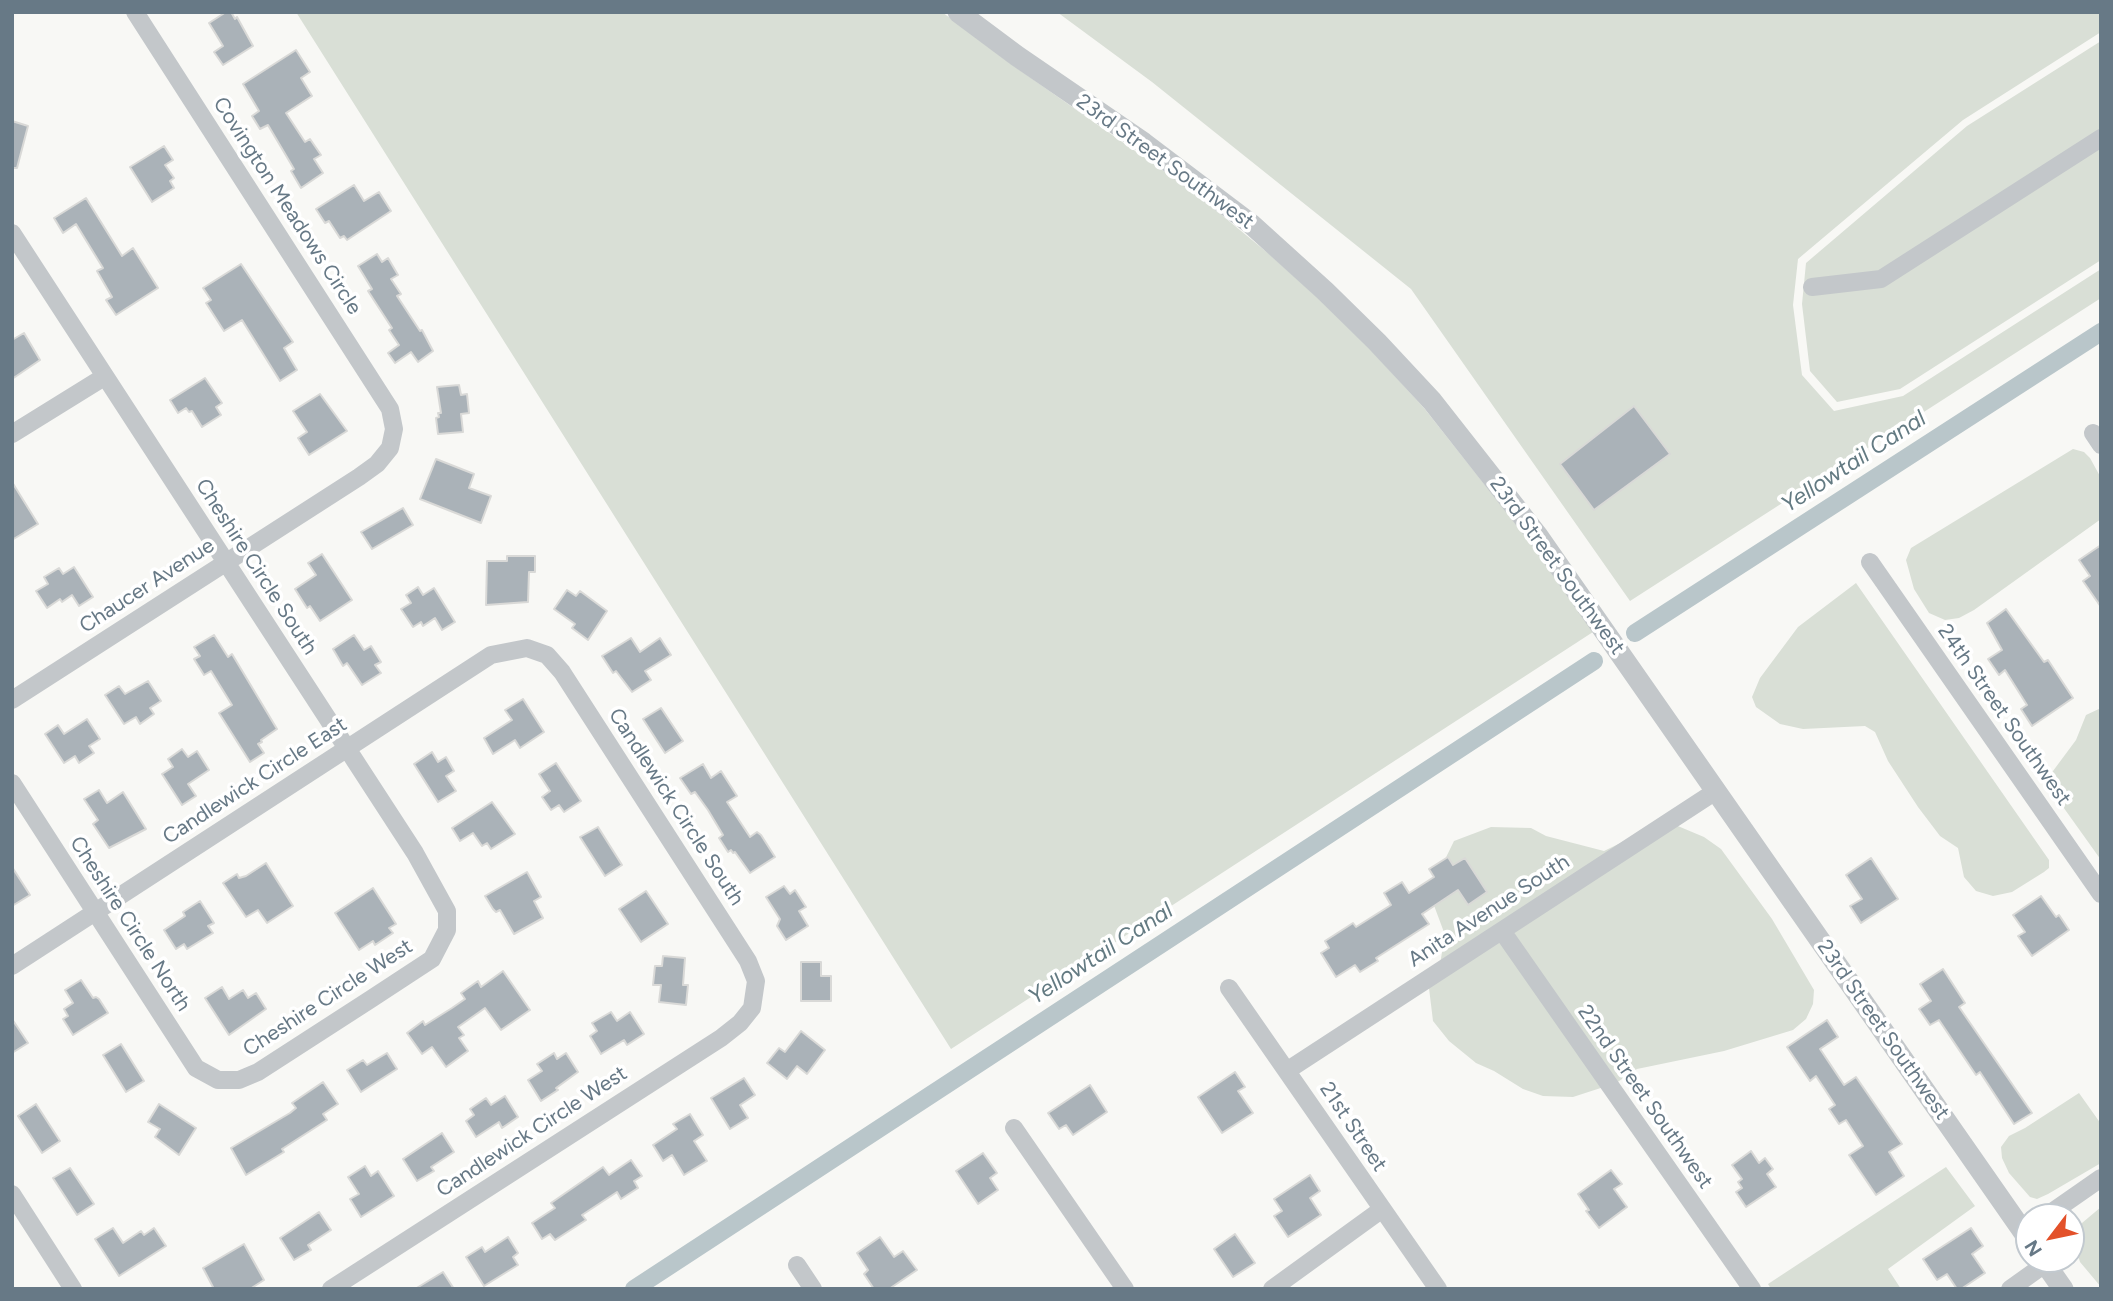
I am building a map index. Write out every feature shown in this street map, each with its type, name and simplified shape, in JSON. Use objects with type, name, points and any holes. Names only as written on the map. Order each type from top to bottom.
[{"type":"street","name":"Covington Meadows Circle","points":[[135,12],[390,409],[394,427]]},
{"type":"street","name":"23rd Street Southwest","points":[[958,12],[1202,185],[1276,246],[1377,342],[1441,412],[1553,556],[2015,1216]]},
{"type":"street","points":[[1812,287],[1881,279],[2101,138]]},
{"type":"street","name":"Cheshire Circle South","points":[[12,233],[415,853],[447,911],[447,930]]},
{"type":"street","points":[[12,434],[104,377]]},
{"type":"street","name":"Chaucer Avenue","points":[[12,700],[377,464],[390,448],[394,427]]},
{"type":"street","name":"24th Street Southwest","points":[[1870,562],[2101,894]]},
{"type":"street","name":"Candlewick Circle East","points":[[12,966],[491,655],[527,648]]},
{"type":"street","name":"Candlewick Circle South","points":[[527,648],[547,655],[562,672],[748,961],[756,981],[752,1008]]},
{"type":"street","name":"Cheshire Circle North","points":[[12,783],[196,1068],[218,1080]]},
{"type":"street","name":"Anita Avenue South","points":[[1288,1070],[1716,791]]},
{"type":"street","name":"Cheshire Circle West","points":[[218,1080],[239,1080],[258,1072],[360,1007],[432,959],[447,930]]},
{"type":"street","name":"22nd Street Southwest","points":[[1502,931],[1752,1289]]},
{"type":"street","name":"21st Street","points":[[1228,988],[1288,1070],[1381,1210],[1438,1289]]},
{"type":"street","name":"Candlewick Circle West","points":[[331,1289],[721,1038],[740,1023],[752,1008]]},
{"type":"street","points":[[1014,1128],[1125,1289]]},
{"type":"street","points":[[2065,1203],[2101,1178]]},
{"type":"street","points":[[12,1194],[73,1289]]},
{"type":"street","points":[[1272,1289],[1381,1210]]},
{"type":"street","points":[[797,1265],[813,1289]]},
{"type":"street","points":[[2010,1289],[2030,1273]]},
{"type":"street","points":[[2052,1273],[2063,1289]]},
{"type":"shaded area","points":[[296,12],[942,12],[1011,64],[1195,193],[1318,298],[1424,408],[1530,542],[1593,632],[951,1049]]},
{"type":"shaded area","points":[[1057,12],[2101,12],[2101,32],[1963,120],[1798,259],[1793,305],[1802,375],[1834,411],[1903,396],[2101,269],[2101,298],[1630,601],[1411,289],[1152,82]]},
{"type":"shaded area","points":[[2101,41],[2101,260],[1900,389],[1837,402],[1810,371],[1802,304],[1806,263],[1967,126]]},
{"type":"shaded area","points":[[2073,449],[2084,452],[2090,458],[2101,478],[2101,519],[1974,610],[1959,618],[1945,620],[1929,613],[1914,589],[1906,560],[1911,548]]},
{"type":"shaded area","points":[[1856,583],[2049,860],[2049,868],[2012,892],[1993,896],[1976,891],[1964,877],[1958,848],[1940,836],[1918,807],[1888,761],[1875,732],[1865,726],[1803,729],[1780,724],[1756,707],[1752,697],[1760,678],[1798,627]]},
{"type":"shaded area","points":[[2101,708],[2101,860],[2050,785],[2053,771],[2076,740],[2086,715]]},
{"type":"shaded area","points":[[1673,824],[1704,837],[1721,849],[1772,919],[1814,990],[1813,1004],[1806,1019],[1793,1030],[1724,1051],[1637,1069],[1616,1083],[1573,1097],[1543,1096],[1523,1089],[1476,1063],[1449,1041],[1433,1021],[1429,988],[1440,964],[1445,935],[1432,900],[1431,888],[1454,841],[1491,827],[1531,828],[1546,836],[1604,851],[1647,830]]},
{"type":"shaded area","points":[[2079,1093],[2101,1124],[2101,1163],[2048,1194],[2037,1199],[2030,1197],[2009,1173],[2002,1158],[2001,1147],[2009,1136]]},
{"type":"shaded area","points":[[1946,1167],[1975,1206],[1888,1269],[1901,1289],[1771,1289],[1768,1284]]},
{"type":"shaded area","points":[[2101,1207],[2101,1287],[2085,1268],[2085,1220]]},
{"type":"building","points":[[226,12],[231,12],[235,19],[237,17],[253,46],[223,65],[214,52],[223,46],[209,23]]},
{"type":"building","points":[[296,50],[310,72],[301,78],[312,96],[286,113],[305,142],[310,139],[321,155],[314,159],[323,173],[301,188],[291,171],[294,169],[268,125],[260,129],[252,116],[259,111],[243,84]]},
{"type":"building","points":[[12,121],[28,126],[17,168],[12,168]]},
{"type":"building","points":[[164,146],[173,160],[165,165],[174,178],[170,181],[174,188],[152,202],[130,167]]},
{"type":"building","points":[[354,185],[364,201],[379,192],[391,211],[347,240],[344,236],[340,238],[329,221],[325,223],[316,209]]},
{"type":"building","points":[[86,198],[122,256],[133,248],[158,288],[116,315],[106,300],[112,297],[97,271],[103,268],[76,224],[63,233],[54,218]]},
{"type":"building","points":[[377,254],[382,262],[388,258],[398,275],[391,279],[401,294],[397,296],[420,331],[422,330],[433,351],[418,362],[411,352],[395,363],[388,353],[399,345],[389,330],[392,328],[368,291],[372,289],[358,266]]},
{"type":"building","points":[[241,264],[293,342],[284,348],[297,370],[280,381],[242,320],[224,331],[206,303],[211,300],[203,288]]},
{"type":"building","points":[[24,333],[40,360],[12,379],[12,340]]},
{"type":"building","points":[[205,378],[222,403],[216,407],[221,415],[202,427],[192,411],[189,412],[186,408],[178,413],[170,400]]},
{"type":"building","points":[[459,385],[461,395],[467,394],[469,413],[461,414],[463,432],[438,434],[436,418],[439,417],[438,413],[441,413],[437,387]]},
{"type":"building","points":[[320,394],[347,431],[309,455],[298,438],[307,432],[293,411]]},
{"type":"building","points":[[1634,406],[1670,454],[1594,510],[1560,464]]},
{"type":"building","points":[[436,459],[474,474],[469,488],[491,496],[481,523],[420,499]]},
{"type":"building","points":[[12,482],[38,524],[12,540]]},
{"type":"building","points":[[403,508],[413,525],[372,549],[361,532]]},
{"type":"building","points":[[2101,545],[2101,607],[2083,581],[2090,576],[2079,560]]},
{"type":"building","points":[[322,554],[352,600],[320,621],[310,606],[307,608],[295,589],[316,575],[308,563]]},
{"type":"building","points":[[507,556],[535,556],[535,572],[529,572],[528,602],[486,605],[487,561],[507,561]]},
{"type":"building","points":[[74,567],[93,597],[79,606],[72,595],[47,608],[36,591],[48,584],[44,577],[59,568],[63,574]]},
{"type":"building","points":[[418,587],[423,595],[434,588],[455,622],[442,630],[435,618],[423,626],[421,622],[413,627],[401,609],[411,603],[406,595]]},
{"type":"building","points":[[567,590],[576,596],[580,591],[607,611],[588,640],[572,628],[575,624],[554,609]]},
{"type":"building","points":[[2006,609],[2044,662],[2048,660],[2073,698],[2032,726],[2021,709],[2027,705],[2005,670],[1999,675],[1988,659],[2002,650],[1987,623]]},
{"type":"building","points":[[214,635],[228,657],[232,654],[277,729],[261,740],[258,744],[264,753],[250,762],[219,713],[232,705],[211,671],[204,675],[194,659],[200,656],[194,647]]},
{"type":"building","points":[[354,635],[364,650],[371,646],[381,662],[375,665],[381,673],[362,685],[347,663],[343,666],[333,649]]},
{"type":"building","points":[[631,638],[640,652],[660,638],[671,655],[645,671],[651,680],[632,692],[616,671],[613,673],[602,656]]},
{"type":"building","points":[[148,681],[161,701],[150,708],[154,714],[140,724],[136,717],[124,724],[105,695],[119,686],[125,694]]},
{"type":"building","points":[[523,699],[544,732],[520,748],[515,740],[493,754],[484,738],[512,720],[505,710]]},
{"type":"building","points":[[661,708],[683,741],[665,753],[643,719]]},
{"type":"building","points":[[87,719],[100,739],[89,746],[94,753],[79,763],[75,756],[64,763],[45,734],[58,725],[64,734]]},
{"type":"building","points":[[182,749],[188,757],[197,751],[209,770],[188,784],[196,796],[182,805],[162,774],[173,767],[168,759]]},
{"type":"building","points":[[432,752],[438,762],[446,757],[454,771],[446,776],[456,791],[438,802],[414,764]]},
{"type":"building","points":[[556,763],[581,801],[564,812],[559,805],[551,810],[542,797],[550,791],[539,774]]},
{"type":"building","points":[[703,764],[711,778],[721,771],[737,796],[727,802],[750,837],[757,832],[761,835],[775,857],[750,873],[735,852],[728,852],[719,838],[723,835],[708,810],[695,792],[691,794],[680,778]]},
{"type":"building","points":[[99,790],[107,803],[123,792],[146,829],[109,848],[93,824],[98,820],[84,799]]},
{"type":"building","points":[[492,802],[515,834],[491,849],[487,843],[482,846],[473,833],[460,841],[452,828]]},
{"type":"building","points":[[598,827],[622,865],[605,876],[580,837]]},
{"type":"building","points":[[1448,857],[1453,865],[1465,858],[1487,892],[1468,905],[1458,890],[1422,914],[1429,924],[1376,958],[1378,961],[1360,972],[1355,965],[1336,977],[1321,953],[1329,948],[1325,941],[1353,923],[1356,927],[1391,905],[1384,893],[1402,882],[1409,893],[1434,877],[1429,869]]},
{"type":"building","points":[[1871,858],[1898,899],[1861,923],[1850,906],[1862,899],[1846,875]]},
{"type":"building","points":[[266,863],[293,906],[267,923],[258,910],[246,917],[223,883],[237,874],[239,878],[246,876]]},
{"type":"building","points":[[12,867],[30,895],[12,906]]},
{"type":"building","points":[[527,872],[541,897],[534,901],[543,918],[514,934],[500,910],[496,912],[485,896]]},
{"type":"building","points":[[784,886],[790,894],[795,890],[806,907],[799,911],[808,926],[786,940],[777,926],[780,919],[766,897]]},
{"type":"building","points":[[373,888],[396,924],[389,928],[393,933],[375,945],[373,941],[359,950],[335,913]]},
{"type":"building","points":[[646,891],[668,924],[641,942],[619,909]]},
{"type":"building","points":[[2041,896],[2069,930],[2032,956],[2018,936],[2025,932],[2013,915]]},
{"type":"building","points":[[200,901],[214,923],[208,926],[213,933],[187,949],[184,944],[176,949],[164,930],[185,916],[183,912]]},
{"type":"building","points":[[663,956],[685,958],[683,985],[688,985],[686,1005],[659,1002],[661,985],[653,985],[655,966],[662,966]]},
{"type":"building","points":[[801,962],[821,962],[821,976],[831,976],[831,1001],[801,1001]]},
{"type":"building","points":[[1943,969],[1965,1003],[1959,1007],[2032,1113],[2014,1124],[1980,1072],[1976,1075],[1939,1020],[1930,1025],[1919,1009],[1931,1001],[1920,984]]},
{"type":"building","points":[[503,971],[530,1010],[501,1030],[485,1008],[458,1027],[464,1035],[459,1038],[468,1051],[446,1067],[432,1047],[422,1054],[407,1033],[423,1021],[425,1025],[465,999],[461,993],[478,981],[481,987]]},
{"type":"building","points":[[81,980],[93,998],[99,999],[108,1013],[73,1035],[63,1019],[68,1016],[64,1009],[73,1003],[65,990]]},
{"type":"building","points":[[222,987],[229,999],[243,990],[248,998],[256,993],[266,1009],[229,1035],[205,998]]},
{"type":"building","points":[[611,1012],[617,1021],[630,1012],[644,1034],[627,1045],[624,1040],[601,1054],[590,1036],[597,1031],[592,1023]]},
{"type":"building","points":[[12,1019],[28,1043],[12,1053]]},
{"type":"building","points":[[1827,1020],[1838,1037],[1820,1049],[1844,1085],[1856,1077],[1902,1144],[1889,1152],[1904,1176],[1876,1195],[1849,1155],[1863,1146],[1846,1120],[1839,1124],[1829,1109],[1835,1105],[1816,1076],[1810,1081],[1787,1047]]},
{"type":"building","points":[[801,1031],[825,1050],[807,1074],[797,1066],[787,1079],[767,1063],[779,1048],[785,1052]]},
{"type":"building","points":[[121,1044],[144,1081],[126,1092],[103,1055]]},
{"type":"building","points":[[387,1053],[397,1069],[361,1092],[347,1070],[363,1060],[367,1065]]},
{"type":"building","points":[[554,1053],[557,1059],[566,1053],[578,1072],[541,1101],[528,1080],[542,1071],[537,1064]]},
{"type":"building","points":[[1235,1072],[1245,1087],[1238,1091],[1253,1113],[1222,1133],[1198,1097]]},
{"type":"building","points":[[744,1078],[755,1095],[740,1105],[748,1118],[730,1129],[711,1098]]},
{"type":"building","points":[[323,1082],[338,1104],[323,1114],[327,1120],[282,1149],[284,1152],[246,1175],[231,1148],[290,1113],[296,1108],[292,1103]]},
{"type":"building","points":[[1090,1085],[1107,1112],[1073,1135],[1066,1125],[1059,1129],[1048,1113]]},
{"type":"building","points":[[505,1096],[518,1117],[502,1128],[499,1122],[476,1137],[466,1121],[474,1115],[470,1109],[486,1098],[491,1105]]},
{"type":"building","points":[[36,1104],[60,1141],[42,1153],[18,1116]]},
{"type":"building","points":[[159,1104],[196,1128],[179,1155],[155,1137],[160,1129],[148,1122]]},
{"type":"building","points":[[690,1114],[703,1135],[694,1141],[707,1161],[684,1175],[672,1155],[663,1161],[653,1145],[677,1129],[673,1124]]},
{"type":"building","points":[[442,1133],[454,1152],[431,1167],[434,1171],[417,1181],[403,1159]]},
{"type":"building","points":[[1751,1151],[1759,1163],[1765,1158],[1773,1169],[1767,1174],[1776,1187],[1746,1207],[1736,1192],[1742,1188],[1738,1182],[1742,1179],[1732,1165]]},
{"type":"building","points":[[983,1153],[997,1173],[990,1178],[998,1190],[978,1204],[956,1171]]},
{"type":"building","points":[[631,1160],[642,1176],[634,1181],[638,1188],[621,1199],[617,1192],[582,1215],[586,1220],[555,1240],[550,1234],[542,1239],[532,1223],[555,1208],[551,1203],[603,1167],[609,1175]]},
{"type":"building","points":[[365,1166],[371,1176],[378,1171],[394,1196],[361,1217],[350,1199],[359,1194],[348,1177]]},
{"type":"building","points":[[70,1168],[94,1204],[77,1215],[53,1178]]},
{"type":"building","points":[[1611,1170],[1622,1184],[1614,1189],[1627,1207],[1599,1228],[1586,1211],[1589,1210],[1578,1194]]},
{"type":"building","points":[[1310,1175],[1320,1191],[1310,1198],[1321,1215],[1288,1237],[1274,1216],[1282,1211],[1274,1199]]},
{"type":"building","points":[[319,1212],[331,1230],[308,1245],[311,1250],[294,1260],[280,1238]]},
{"type":"building","points":[[113,1228],[123,1243],[141,1231],[144,1235],[154,1228],[166,1246],[119,1276],[95,1239]]},
{"type":"building","points":[[1971,1228],[1983,1246],[1972,1254],[1985,1273],[1957,1289],[1947,1274],[1937,1280],[1923,1259]]},
{"type":"building","points":[[1235,1234],[1255,1263],[1233,1277],[1214,1249]]},
{"type":"building","points":[[508,1237],[518,1253],[513,1257],[518,1265],[484,1286],[466,1257],[482,1247],[485,1252]]},
{"type":"building","points":[[880,1237],[894,1257],[903,1251],[917,1270],[889,1289],[874,1289],[864,1274],[868,1270],[857,1253]]},
{"type":"building","points":[[244,1244],[264,1280],[250,1289],[214,1289],[203,1268]]},
{"type":"building","points":[[443,1272],[454,1289],[415,1289]]},
{"type":"waterway","name":"Yellowtail Canal","points":[[1635,633],[2101,332]]},
{"type":"waterway","name":"Yellowtail Canal","points":[[634,1289],[1594,661]]}]
